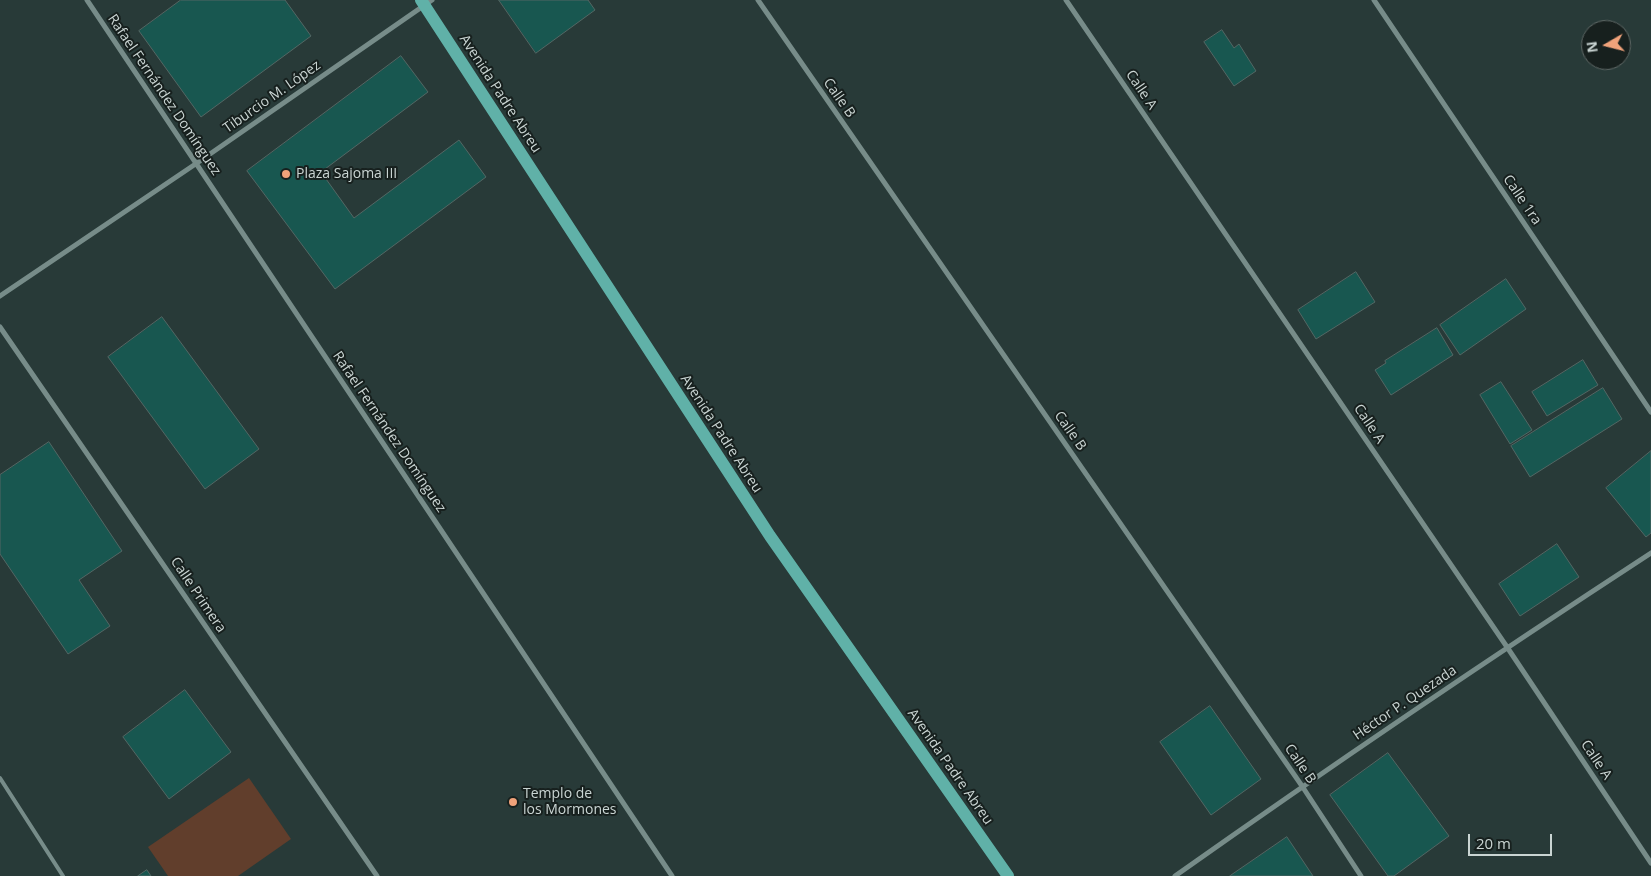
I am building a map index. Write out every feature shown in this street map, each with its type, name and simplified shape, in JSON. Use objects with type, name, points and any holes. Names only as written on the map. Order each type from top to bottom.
[{"type":"main road","name":"Avenida Padre Abreu","points":[[426,2],[770,536],[1008,876]]},
{"type":"street","name":"Rafael Fernández Domínguez","points":[[87,0],[672,876]]},
{"type":"street","name":"Calle B","points":[[758,0],[1302,786],[1361,876]]},
{"type":"street","name":"Calle A","points":[[1066,0],[1507,647],[1651,863]]},
{"type":"street","name":"Calle 1ra","points":[[1374,0],[1651,412]]},
{"type":"street","name":"Tiburcio M. López","points":[[0,296],[197,163],[426,2]]},
{"type":"street","name":"Calle Primera","points":[[0,327],[377,876]]},
{"type":"street","name":"Héctor P. Quezada","points":[[1175,876],[1302,786],[1651,552]]},
{"type":"lane","points":[[0,778],[63,876]]},
{"type":"shaded area","points":[[249,778],[291,839],[238,876],[168,876],[148,847]]},
{"type":"building","points":[[181,0],[285,0],[311,36],[201,117],[139,31]]},
{"type":"building","points":[[499,0],[588,0],[595,10],[536,53]]},
{"type":"building","points":[[1222,30],[1234,48],[1239,44],[1256,71],[1234,86],[1204,42]]},
{"type":"building","name":"Plaza Sajoma III","points":[[401,56],[428,92],[321,172],[354,218],[459,140],[486,177],[335,289],[247,171]]},
{"type":"building","points":[[1356,272],[1375,302],[1316,339],[1298,310]]},
{"type":"building","points":[[1506,279],[1526,309],[1460,355],[1440,325]]},
{"type":"building","points":[[162,317],[259,449],[205,489],[108,357]]},
{"type":"building","points":[[1437,328],[1453,355],[1391,395],[1375,370],[1386,363],[1385,361]]},
{"type":"building","points":[[1583,360],[1598,385],[1547,416],[1532,392]]},
{"type":"building","points":[[1501,382],[1532,430],[1510,444],[1480,395]]},
{"type":"building","points":[[1603,388],[1622,419],[1530,477],[1511,446]]},
{"type":"building","points":[[49,442],[122,551],[79,580],[110,626],[68,654],[0,554],[0,475]]},
{"type":"building","points":[[1651,451],[1651,533],[1646,537],[1606,488]]},
{"type":"building","points":[[1557,544],[1579,577],[1520,616],[1499,584]]},
{"type":"building","points":[[185,690],[231,752],[169,799],[123,737]]},
{"type":"building","points":[[1210,706],[1261,779],[1211,815],[1160,742]]},
{"type":"building","points":[[1388,753],[1449,836],[1394,876],[1388,876],[1330,795]]},
{"type":"building","points":[[1287,837],[1313,876],[1230,876]]},
{"type":"building","points":[[147,870],[151,876],[138,876]]},
{"type":"place","name":"Plaza Sajoma III","points":[[286,174]]},
{"type":"place","name":"Templo de los Mormones","points":[[513,802]]}]
